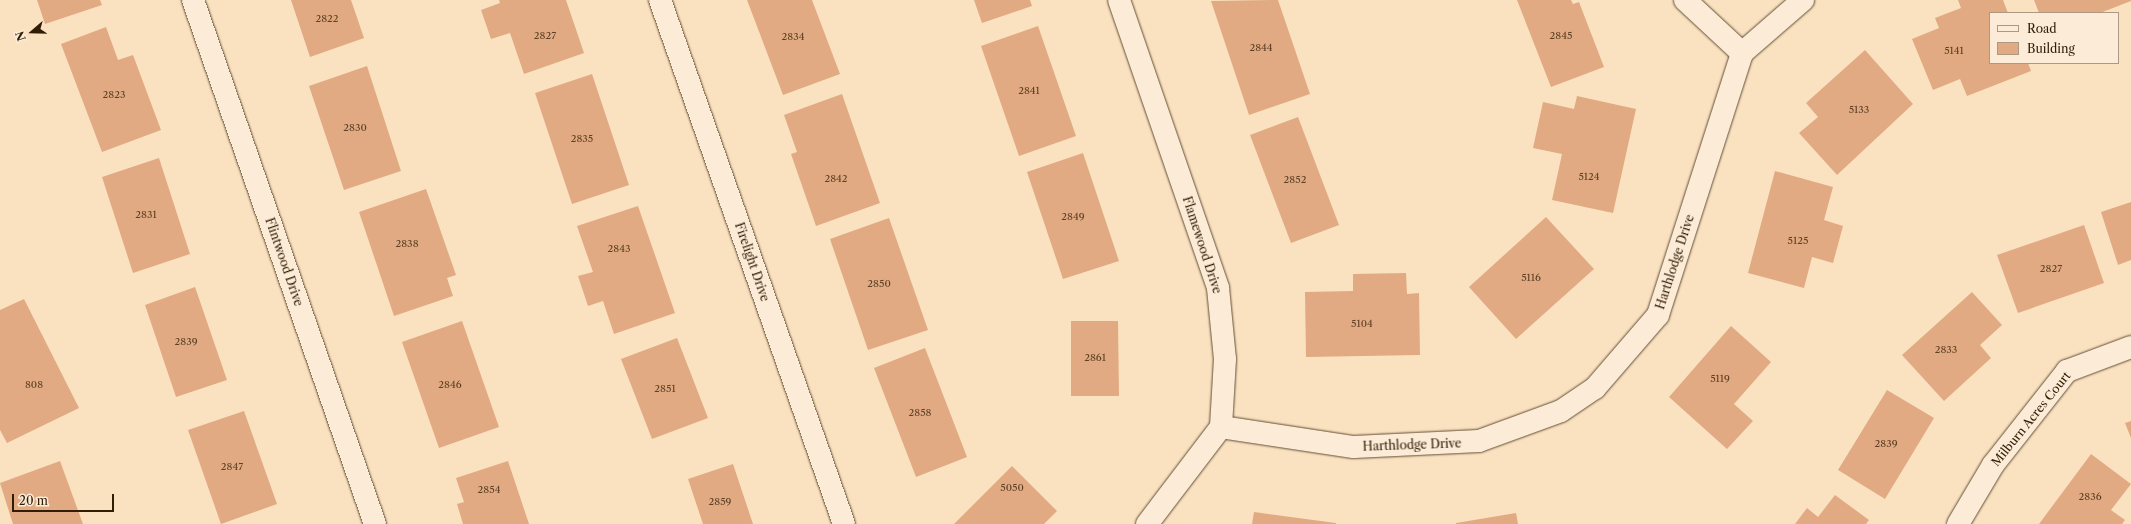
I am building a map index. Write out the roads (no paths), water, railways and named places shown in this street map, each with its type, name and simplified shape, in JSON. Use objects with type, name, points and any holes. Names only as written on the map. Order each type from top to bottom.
[{"type":"street","name":"Flintwood Drive","points":[[193,0],[375,524]]},
{"type":"street","name":"Firelight Drive","points":[[660,0],[844,524]]},
{"type":"street","name":"Flamewood Drive","points":[[1119,0],[1218,288],[1225,359],[1221,428]]},
{"type":"street","points":[[1685,0],[1742,53],[1803,0]]},
{"type":"street","name":"Harthlodge Drive","points":[[1221,428],[1354,447],[1479,442],[1560,411],[1595,388],[1658,315],[1742,53]]},
{"type":"street","name":"Milburn Acres Court","points":[[1958,524],[1993,465],[2067,371],[2131,347]]},
{"type":"street","points":[[1147,524],[1221,428]]}]
